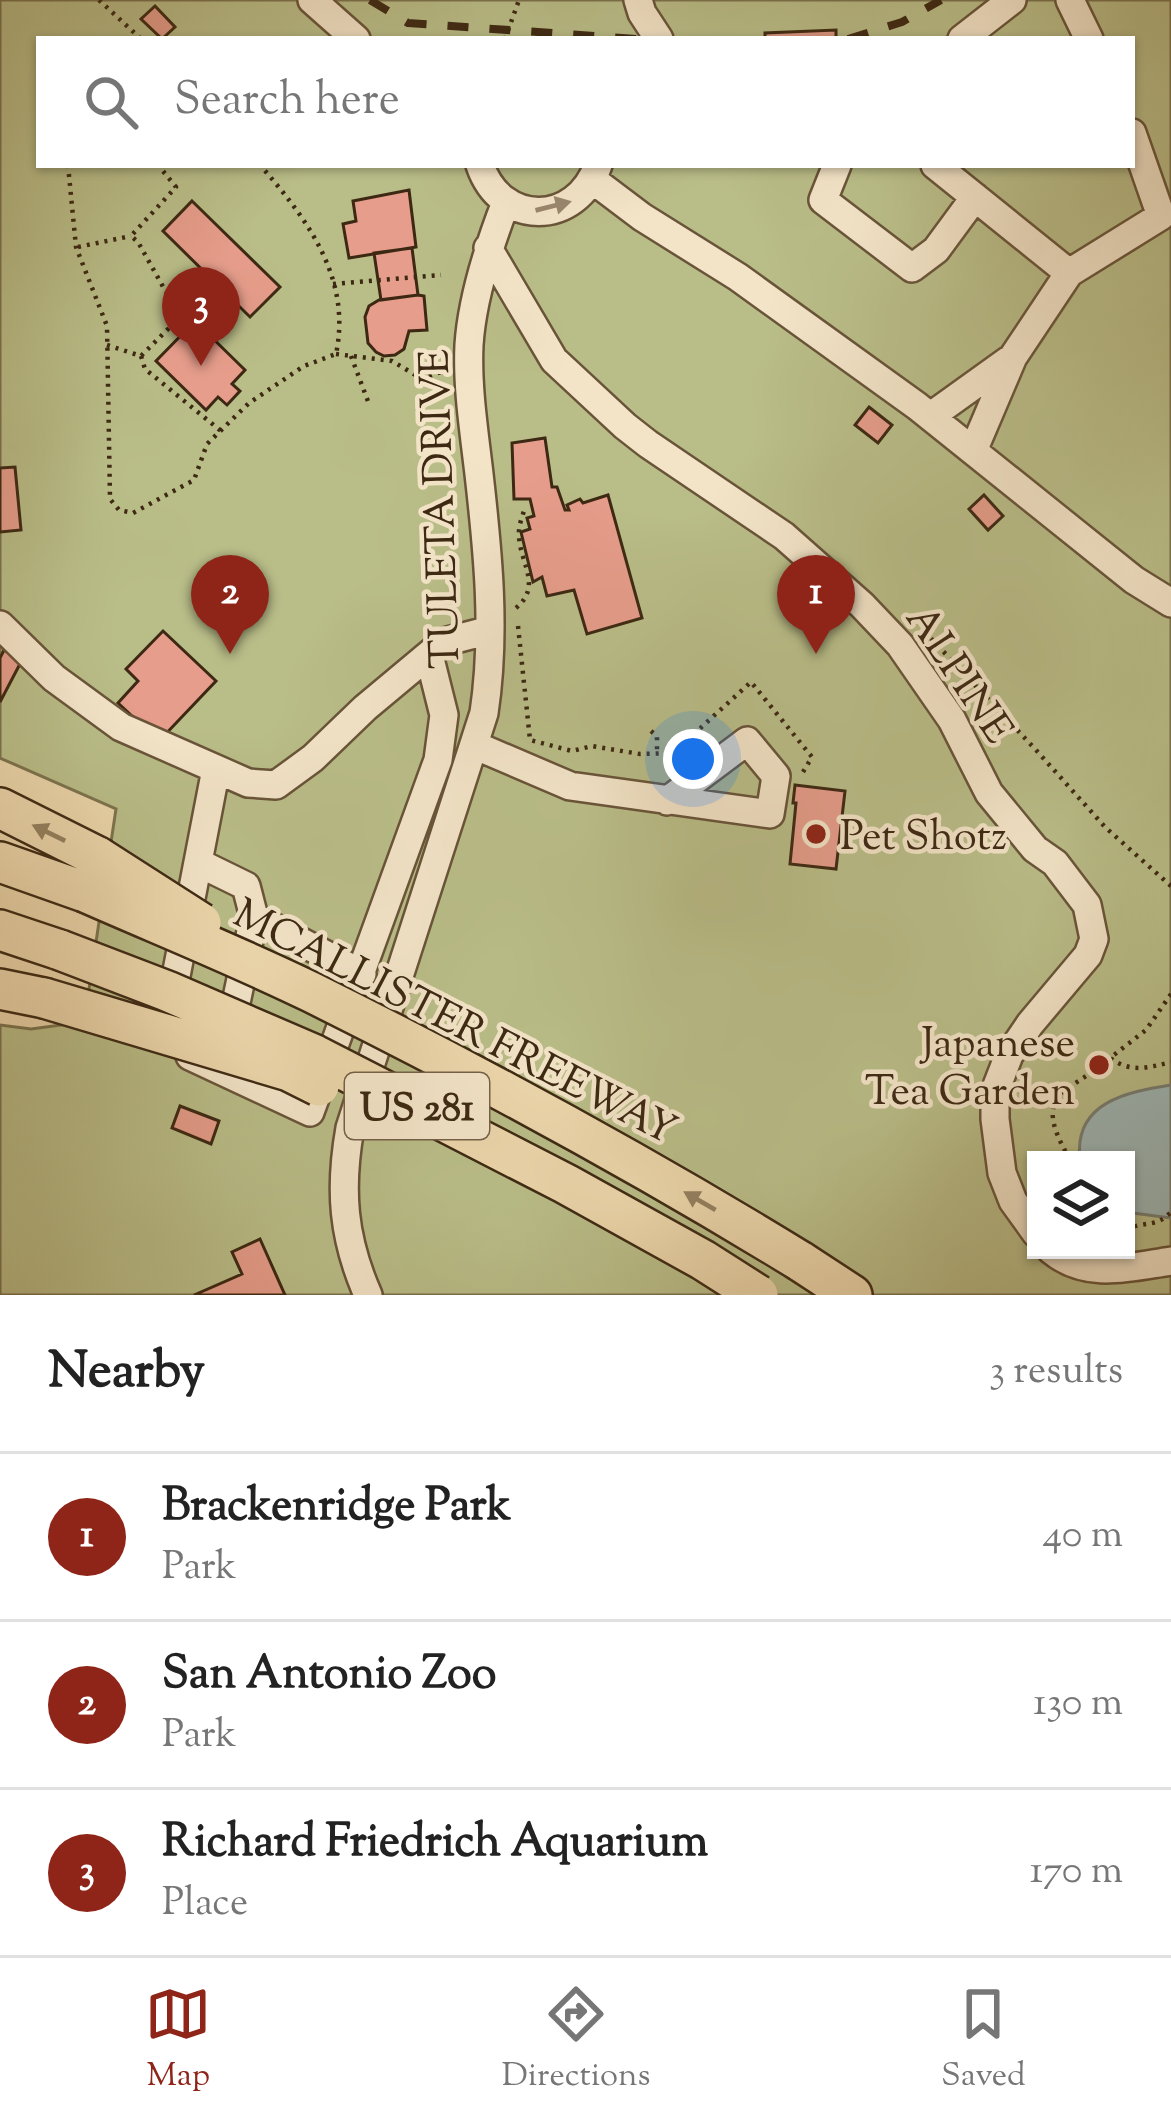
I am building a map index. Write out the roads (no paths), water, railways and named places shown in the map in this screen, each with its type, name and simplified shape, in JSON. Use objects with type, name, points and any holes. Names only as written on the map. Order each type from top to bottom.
[{"type":"highway","points":[[0,808],[92,874]]},
{"type":"highway","points":[[0,862],[92,874]]},
{"type":"highway","name":"MCALLISTER FREEWAY","points":[[92,874],[704,1202],[852,1295]]},
{"type":"highway","name":"US 281","points":[[0,930],[167,991],[315,1055],[546,1174],[758,1295]]},
{"type":"highway","points":[[0,989],[289,1071],[496,1174],[703,1260]]},
{"type":"street","points":[[312,0],[353,36]]},
{"type":"street","points":[[638,0],[657,36]]},
{"type":"street","points":[[966,36],[1012,0]]},
{"type":"street","points":[[1070,0],[1088,36]]},
{"type":"street","points":[[973,451],[1012,357],[1070,272],[1166,214],[1135,140]]},
{"type":"street","points":[[481,168],[486,181],[506,202],[544,212],[581,196],[596,172],[642,217],[738,277],[931,416],[1134,580],[1171,603]]},
{"type":"street","points":[[836,168],[824,200],[912,268],[935,250],[975,197]]},
{"type":"street","points":[[939,168],[1070,272]]},
{"type":"street","name":"TULETA DRIVE","points":[[368,1295],[353,1262],[346,1224],[343,1193],[350,1128],[484,713],[490,676],[487,545],[469,342],[488,248],[506,202]]},
{"type":"street","name":"ALPINE","points":[[488,248],[554,360],[648,444],[784,536],[900,645],[945,708],[989,793],[1088,905],[1094,939],[1088,955],[1030,1024],[1009,1055],[995,1091],[1002,1173],[1027,1220]]},
{"type":"street","points":[[931,416],[1012,357]]},
{"type":"street","points":[[0,625],[54,678],[121,727],[248,783],[276,785],[444,642],[490,630]]},
{"type":"street","points":[[216,769],[162,1043],[310,1112],[438,760],[444,715],[429,655]]},
{"type":"street","points":[[474,745],[570,786],[667,801]]},
{"type":"street","points":[[199,863],[247,886],[254,917],[221,1071]]},
{"type":"street","points":[[254,917],[362,974]]},
{"type":"street","points":[[1062,1259],[1088,1268],[1129,1270],[1171,1261]]},
{"type":"water","points":[[1171,1085],[1171,1218],[1135,1213],[1135,1151],[1080,1151],[1085,1125],[1094,1113],[1106,1103]]},
{"type":"railway","points":[[370,0],[408,23],[594,36]]},
{"type":"railway","points":[[858,36],[902,22],[941,0]]},
{"type":"place","name":"Richard Friedrich Aquarium","points":[[201,366]]},
{"type":"place","name":"San Antonio Zoo","points":[[230,654]]},
{"type":"place","name":"Brackenridge Park","points":[[816,654]]},
{"type":"place","name":"Pet Shotz","points":[[816,834]]},
{"type":"place","name":"Japanese Tea Garden","points":[[1099,1065]]}]
